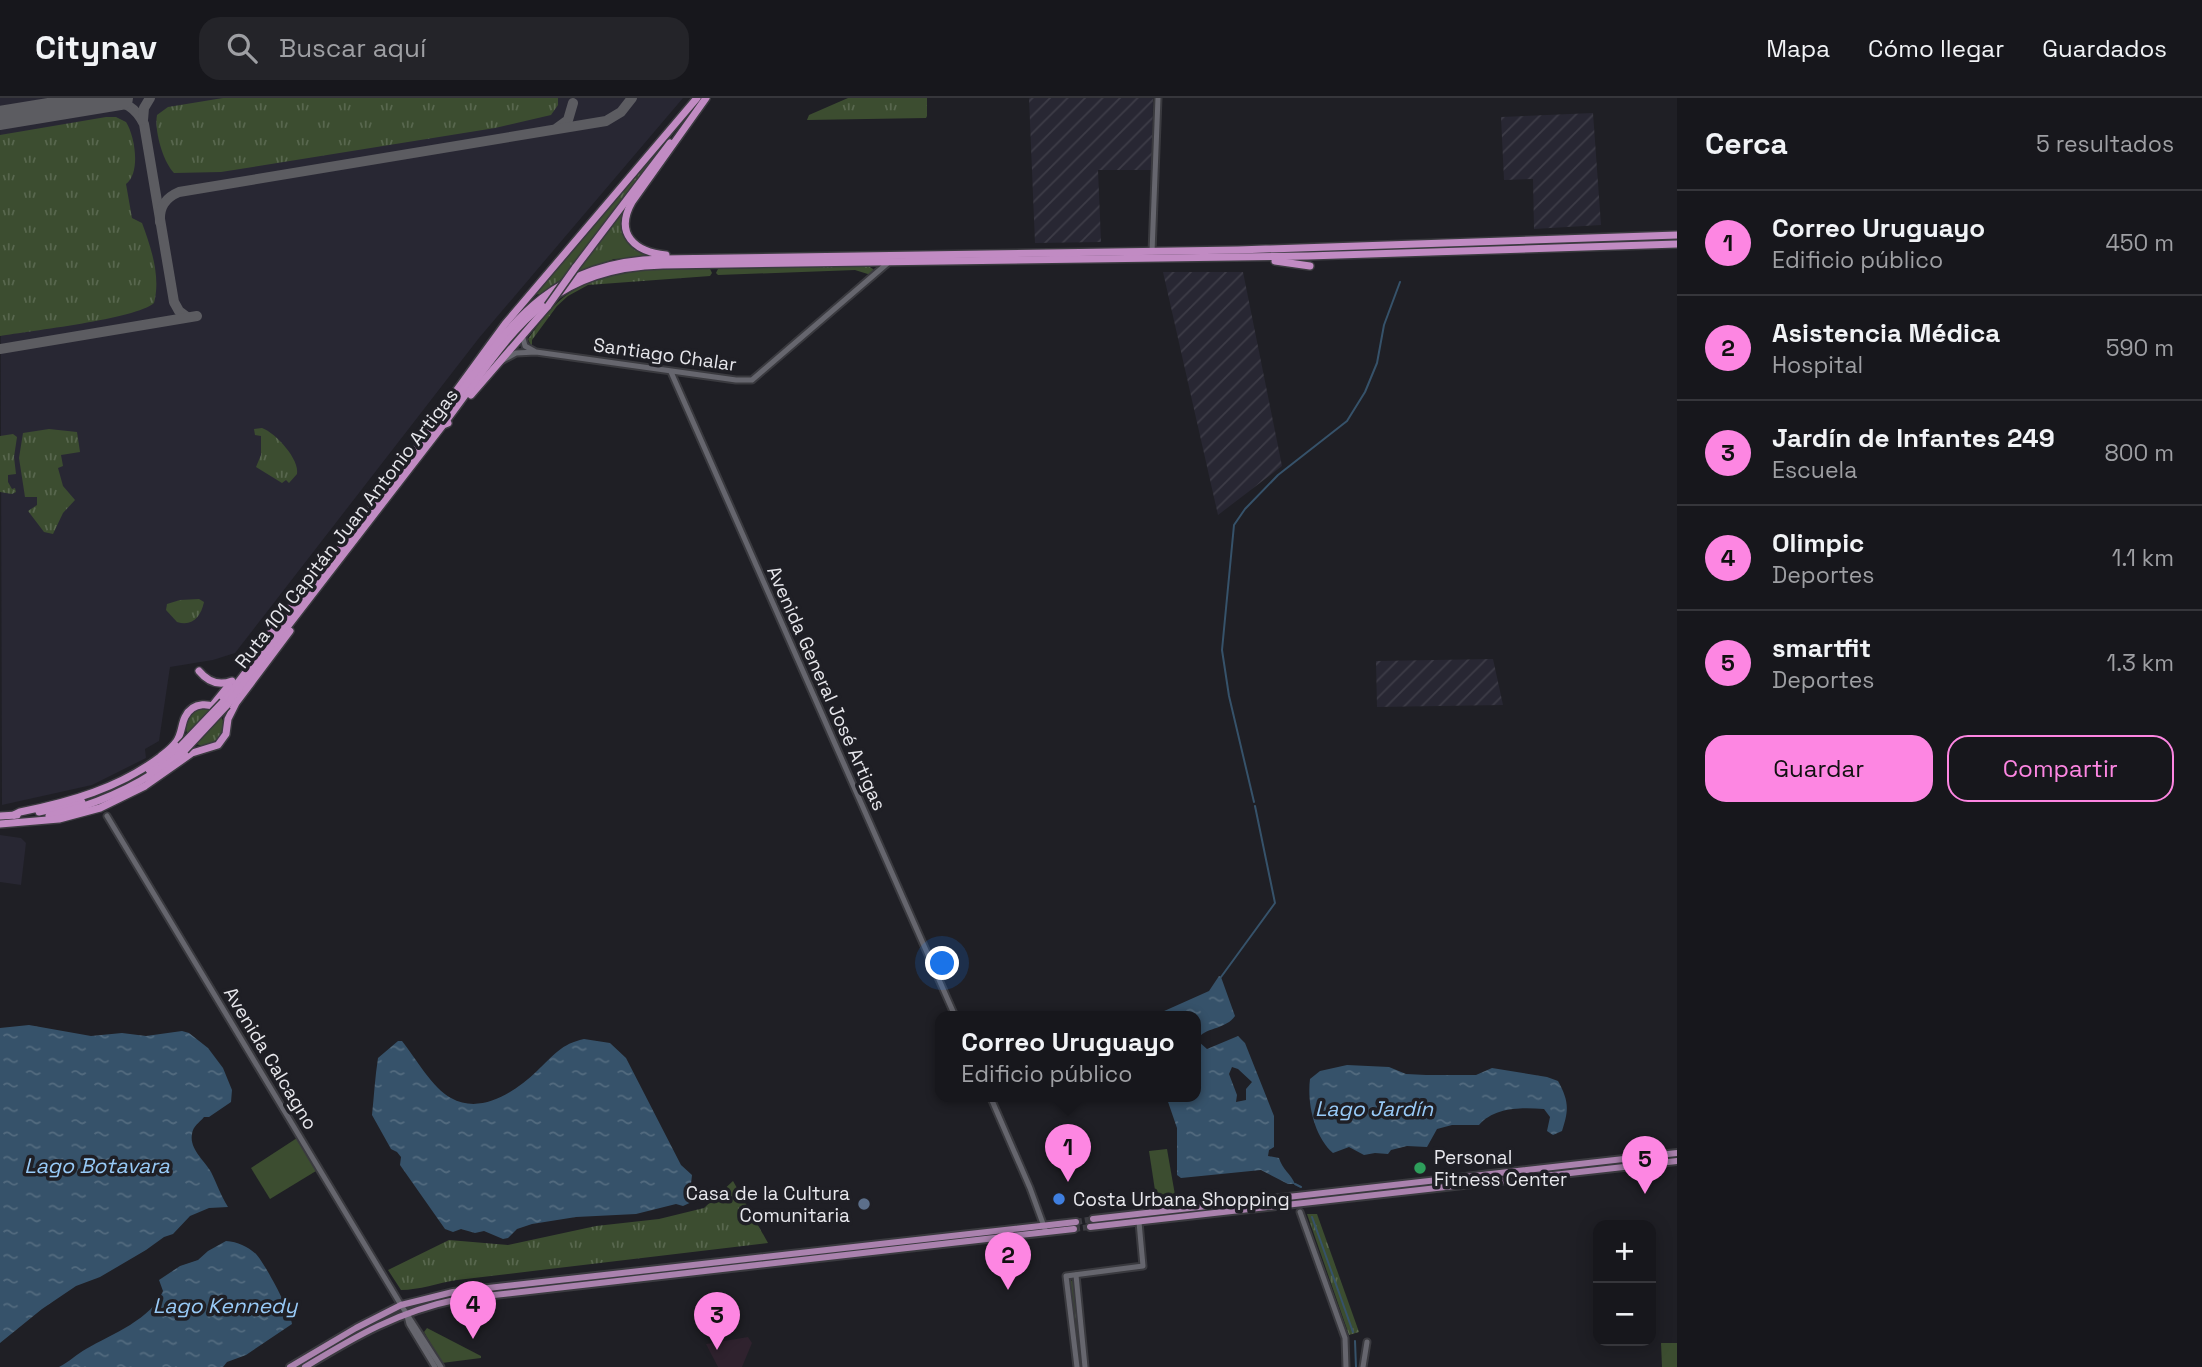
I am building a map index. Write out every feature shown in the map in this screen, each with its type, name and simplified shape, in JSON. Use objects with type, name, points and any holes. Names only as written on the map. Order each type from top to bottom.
[{"type":"highway","name":"Ruta 101 Capitán Juan Antonio Artigas","points":[[315,588],[432,429],[435,420],[497,334],[697,98]]},
{"type":"highway","name":"Ruta 101 Capitán Juan Antonio Artigas","points":[[0,823],[48,816],[103,800],[141,781],[183,748],[225,703],[443,425],[449,422],[523,338],[705,98]]},
{"type":"highway","points":[[690,259],[685,256],[643,251],[628,237],[625,222],[632,202],[705,98]]},
{"type":"highway","points":[[443,425],[506,343],[536,309],[570,285],[619,268],[647,265],[867,263],[1152,255],[1677,235]]},
{"type":"highway","points":[[432,429],[517,321],[542,296],[584,272],[606,265],[642,260],[896,255],[1152,255],[1240,258],[1677,244]]},
{"type":"highway","points":[[1240,258],[1310,266]]},
{"type":"highway","points":[[212,706],[281,617],[306,589],[315,588]]},
{"type":"highway","points":[[0,823],[59,819],[100,807],[145,786],[192,753],[212,748],[223,740],[236,703],[299,619],[315,588]]},
{"type":"highway","points":[[200,671],[218,684],[233,681]]},
{"type":"highway","points":[[14,815],[20,811],[74,799],[118,783],[174,745],[190,710],[203,705],[212,706],[221,711],[227,723]]},
{"type":"highway","points":[[183,727],[190,742],[205,748]]},
{"type":"highway","name":"Ruta 101 Capitán Juan Antonio Artigas","points":[[0,816],[62,808],[101,795],[136,778],[183,748]]},
{"type":"main road","points":[[1093,1219],[1677,1153]]},
{"type":"main road","points":[[1090,1227],[1677,1161]]},
{"type":"main road","points":[[290,1367],[401,1305],[471,1290],[1075,1225]]},
{"type":"main road","points":[[305,1367],[371,1328],[406,1313],[437,1304],[475,1297],[1045,1228]]},
{"type":"street","points":[[1152,255],[1158,98]]},
{"type":"street","name":"Santiago Chalar","points":[[503,360],[516,353],[536,352],[671,372],[752,380],[896,255]]},
{"type":"street","points":[[867,263],[875,268],[876,274]]},
{"type":"street","points":[[523,338],[525,346],[536,352]]},
{"type":"street","name":"Avenida General José Artigas","points":[[671,372],[953,1011]]},
{"type":"street","name":"Avenida Calcagno","points":[[108,817],[401,1305],[441,1367]]},
{"type":"street","points":[[992,1102],[1045,1228]]},
{"type":"street","points":[[1300,1212],[1345,1338],[1346,1367]]},
{"type":"street","points":[[1077,1367],[1066,1276],[1143,1266],[1139,1222]]},
{"type":"street","points":[[1076,1275],[1085,1367]]},
{"type":"street","name":"Avenida Calcagno","points":[[406,1313],[409,1324],[435,1367]]},
{"type":"street","points":[[1363,1367],[1367,1342]]},
{"type":"shaded area","points":[[0,98],[683,98],[479,338],[235,653],[213,660],[170,667],[159,741],[145,749],[146,758],[92,785],[2,805]]},
{"type":"shaded area","points":[[1029,98],[1153,98],[1152,170],[1098,170],[1101,242],[1035,243]]},
{"type":"shaded area","points":[[1593,113],[1601,225],[1534,229],[1533,179],[1504,180],[1501,117]]},
{"type":"shaded area","points":[[1163,272],[1243,272],[1282,466],[1218,515]]},
{"type":"shaded area","points":[[1493,659],[1503,705],[1377,707],[1376,661]]},
{"type":"shaded area","points":[[0,835],[21,838],[26,843],[21,885],[0,882]]},
{"type":"shaded area","points":[[748,1337],[752,1343],[742,1367],[718,1367],[706,1344]]},
{"type":"green space","points":[[223,98],[558,98],[558,105],[551,115],[495,128],[221,172],[174,173],[160,146],[157,115],[168,107]]},
{"type":"green space","points":[[700,98],[566,276],[540,294],[533,295]]},
{"type":"green space","points":[[848,98],[927,98],[927,116],[807,120],[809,115]]},
{"type":"green space","points":[[116,117],[126,122],[132,136],[134,172],[126,184],[132,218],[142,223],[152,252],[156,273],[154,303],[143,309],[105,319],[0,336],[0,135]]},
{"type":"green space","points":[[663,156],[627,207],[628,241],[636,249],[654,257],[614,259],[576,273]]},
{"type":"green space","points":[[1677,237],[1677,242],[1415,249],[1505,243]]},
{"type":"green space","points":[[868,266],[875,273],[871,275],[855,270],[716,273],[718,269]]},
{"type":"green space","points":[[642,268],[710,269],[712,273],[710,276],[588,285],[568,296],[557,306],[532,340],[532,348],[528,339],[565,296],[603,275]]},
{"type":"green space","points":[[262,428],[280,441],[295,462],[297,474],[289,483],[286,480],[282,483],[256,467],[261,455],[261,436],[255,435],[254,429]]},
{"type":"green space","points":[[49,429],[77,432],[80,452],[61,455],[63,466],[58,468],[63,486],[75,500],[63,513],[53,534],[44,532],[28,511],[37,505],[37,497],[25,497],[19,458],[23,433]]},
{"type":"green space","points":[[13,434],[17,437],[14,457],[16,474],[8,475],[8,482],[16,492],[12,494],[0,492],[0,436]]},
{"type":"green space","points":[[199,599],[204,602],[203,607],[192,622],[177,622],[166,610],[167,604]]},
{"type":"green space","points":[[205,708],[219,713],[224,727],[219,741],[205,746],[191,741],[186,727],[191,713]]},
{"type":"green space","points":[[297,1138],[316,1171],[270,1199],[251,1168]]},
{"type":"green space","points":[[1167,1149],[1175,1195],[1156,1197],[1149,1151]]},
{"type":"green space","points":[[733,1181],[768,1243],[457,1280],[408,1290],[401,1290],[388,1270],[449,1240],[508,1245],[596,1226],[659,1219],[704,1208]]},
{"type":"green space","points":[[1307,1214],[1317,1214],[1359,1332],[1349,1335]]},
{"type":"green space","points":[[773,1258],[773,1261],[437,1301],[408,1307],[463,1293]]},
{"type":"green space","points":[[1074,1280],[1083,1367],[1079,1367],[1070,1281]]},
{"type":"green space","points":[[427,1328],[481,1358],[442,1363],[424,1332]]},
{"type":"green space","points":[[1661,1343],[1677,1343],[1677,1367],[1662,1367]]},
{"type":"water","points":[[1219,976],[1235,1016],[1201,1036],[1201,1011],[1164,1011],[1209,991]]},
{"type":"water","name":"Lago Botavara","points":[[29,1025],[91,1036],[122,1033],[146,1036],[182,1031],[189,1033],[208,1048],[223,1068],[232,1090],[231,1102],[209,1117],[204,1117],[194,1129],[192,1139],[195,1150],[211,1172],[228,1207],[209,1208],[190,1216],[173,1234],[100,1277],[76,1286],[0,1343],[0,1028]]},
{"type":"water","points":[[1238,1036],[1245,1043],[1274,1116],[1274,1147],[1269,1150],[1268,1156],[1279,1158],[1295,1184],[1288,1184],[1261,1170],[1181,1178],[1177,1175],[1177,1128],[1168,1102],[1201,1102],[1201,1044],[1207,1049]],"holes":[[[1232,1067],[1252,1082],[1246,1089],[1246,1100],[1236,1102],[1237,1095],[1229,1074]]]},
{"type":"water","points":[[584,1039],[610,1043],[626,1058],[681,1165],[692,1175],[691,1184],[698,1194],[696,1200],[683,1206],[676,1204],[636,1214],[576,1217],[532,1224],[517,1229],[503,1239],[484,1231],[475,1233],[461,1229],[453,1232],[445,1229],[400,1165],[401,1157],[391,1149],[372,1115],[378,1058],[398,1041],[402,1041],[444,1094],[462,1103],[474,1104],[497,1099],[508,1093],[564,1047]]},
{"type":"water","name":"Lago Jardín","points":[[1347,1065],[1389,1067],[1406,1074],[1426,1075],[1476,1075],[1492,1068],[1547,1077],[1558,1081],[1564,1094],[1567,1111],[1562,1131],[1553,1135],[1547,1131],[1550,1117],[1544,1109],[1527,1108],[1500,1112],[1479,1125],[1452,1125],[1437,1129],[1427,1147],[1407,1146],[1391,1150],[1388,1154],[1364,1155],[1349,1147],[1333,1153],[1321,1138],[1313,1119],[1310,1079],[1320,1071]]},
{"type":"water","name":"Lago Kennedy","points":[[226,1241],[242,1245],[256,1254],[277,1288],[292,1324],[246,1355],[227,1362],[223,1367],[59,1367],[141,1318],[158,1301],[163,1291],[159,1280],[180,1266],[198,1260]]},
{"type":"waterway","points":[[1254,802],[1229,696],[1222,650],[1234,525],[1245,509],[1278,475],[1347,421],[1365,392],[1377,363],[1384,325],[1400,282]]},
{"type":"waterway","points":[[1221,977],[1275,903],[1255,806]]},
{"type":"waterway","points":[[1295,1184],[1301,1187]]},
{"type":"waterway","points":[[1312,1217],[1353,1332]]},
{"type":"waterway","points":[[1355,1341],[1356,1367]]},
{"type":"taxiway","points":[[143,120],[144,108],[150,98]]},
{"type":"taxiway","points":[[160,222],[164,204],[179,192],[606,121],[621,112],[632,98]]},
{"type":"taxiway","points":[[107,100],[129,106],[144,124],[174,302],[179,311],[187,317]]},
{"type":"taxiway","points":[[557,128],[568,120],[573,103]]},
{"type":"taxiway","points":[[0,349],[197,316]]},
{"type":"runway","points":[[0,118],[121,98]]},
{"type":"tunnel","points":[[1076,1222],[1093,1219]]},
{"type":"tunnel","points":[[1074,1229],[1090,1227]]},
{"type":"place","name":"Personal Fitness Center","points":[[1420,1168]]},
{"type":"place","name":"Correo Uruguayo","points":[[1068,1182]]},
{"type":"place","name":"smartfit","points":[[1645,1194]]},
{"type":"place","name":"Costa Urbana Shopping","points":[[1059,1199]]},
{"type":"place","name":"Casa de la Cultura Comunitaria","points":[[864,1204]]},
{"type":"place","name":"Asistencia Médica","points":[[1008,1290]]},
{"type":"place","name":"Olimpic","points":[[473,1339]]},
{"type":"place","name":"Jardín de Infantes 249","points":[[717,1350]]}]
